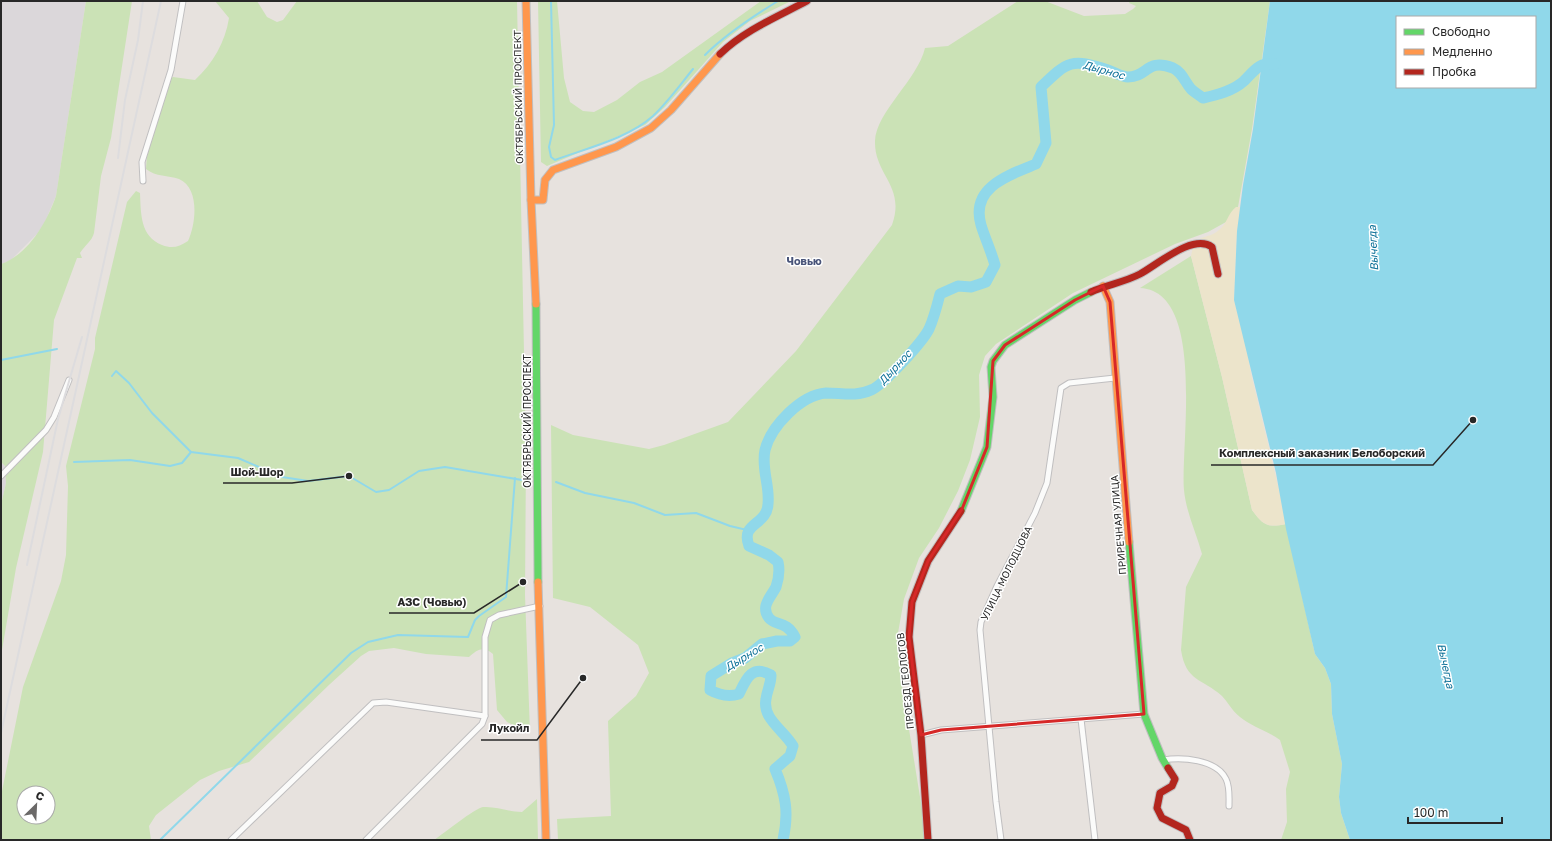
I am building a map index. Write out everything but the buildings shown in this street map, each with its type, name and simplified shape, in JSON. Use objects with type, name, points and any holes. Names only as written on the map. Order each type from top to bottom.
[{"type":"street","points":[[142,180],[142,162],[171,70],[184,1]]},
{"type":"street","name":"ОКТЯБРЬСКИЙ ПРОСПЕКТ","points":[[526,1],[531,200],[536,298],[540,606],[546,840]]},
{"type":"street","points":[[531,200],[543,200],[545,180],[553,170],[629,142],[651,128],[726,49],[744,35],[807,1]]},
{"type":"street","name":"ПРОЕЗД ГЕОЛОГОВ","points":[[928,840],[921,735],[909,637],[912,602],[928,562],[962,509],[987,447],[992,397],[991,367],[994,361],[1004,345],[1075,300],[1103,286],[1139,275],[1179,249],[1199,243],[1208,244],[1212,247],[1218,274]]},
{"type":"street","name":"ПРИРЕЧНАЯ УЛИЦА","points":[[1103,286],[1110,302],[1114,378],[1144,714],[1163,760],[1175,779],[1172,786],[1160,793],[1157,807],[1163,820],[1186,830],[1190,840]]},
{"type":"street","name":"УЛИЦА МОЛОДЦОВА","points":[[1001,840],[980,630],[981,622],[997,586],[1035,513],[1047,483],[1061,388],[1069,383],[1114,378]]},
{"type":"street","points":[[1,476],[46,430],[54,417],[69,380]]},
{"type":"street","points":[[366,840],[482,724],[485,716],[485,637],[490,620],[499,615],[540,606]]},
{"type":"street","points":[[231,840],[373,703],[386,702],[485,716]]},
{"type":"street","points":[[921,735],[941,730],[1144,714]]},
{"type":"street","points":[[1081,719],[1095,840]]},
{"type":"street","points":[[1163,760],[1191,760],[1205,764],[1222,773],[1229,791],[1230,806]]},
{"type":"highlighted area","points":[[1103,286],[1110,302],[1144,714],[941,730],[921,735],[909,637],[912,602],[928,561],[962,509],[987,447],[993,361],[1005,345],[1075,300]]},
{"type":"shaded area","points":[[1,1],[86,1],[56,196],[44,224],[37,234],[10,261],[1,264]]},
{"type":"shaded area","points":[[1,462],[5,466],[6,483],[1,505]]},
{"type":"green space","points":[[86,1],[132,1],[111,138],[101,176],[94,233],[92,238],[80,253],[82,258],[77,258],[54,320],[43,452],[16,568],[1,656],[1,505],[6,483],[5,466],[1,462],[1,264],[11,260],[28,245],[42,227],[56,196]]},
{"type":"green space","points":[[215,1],[257,1],[267,17],[277,22],[283,20],[297,1],[517,1],[526,453],[525,595],[530,733],[507,722],[497,710],[493,654],[486,650],[483,649],[475,652],[469,657],[426,654],[394,648],[369,651],[361,656],[330,684],[249,762],[219,771],[200,780],[156,815],[149,826],[151,840],[1,840],[1,796],[23,687],[61,581],[66,555],[68,486],[66,466],[95,349],[95,338],[127,202],[136,191],[140,193],[143,224],[149,236],[155,241],[162,245],[172,247],[182,245],[188,241],[191,234],[194,216],[193,198],[190,190],[186,184],[179,179],[158,175],[146,169],[148,140],[164,84],[173,77],[195,80],[213,60],[225,36],[229,18]]},
{"type":"green space","points":[[538,1],[557,1],[564,78],[570,102],[583,111],[594,112],[617,100],[640,82],[662,72],[761,1],[791,1],[750,21],[723,42],[665,107],[645,125],[547,166],[541,162]]},
{"type":"green space","points":[[1018,1],[1045,1],[1084,16],[1125,14],[1136,6],[1129,3],[1130,1],[1270,1],[1252,129],[1238,207],[1226,222],[1208,232],[1175,244],[1073,293],[996,344],[985,356],[979,375],[980,417],[970,460],[958,491],[939,528],[919,558],[904,599],[898,633],[901,680],[927,840],[558,840],[557,819],[611,816],[608,721],[636,696],[649,673],[638,645],[590,607],[553,598],[551,425],[573,435],[649,449],[728,422],[796,351],[892,225],[895,212],[895,200],[893,190],[879,163],[876,153],[875,141],[877,130],[889,107],[914,72],[921,60],[925,48],[948,46]]},
{"type":"green space","points":[[1191,256],[1222,377],[1252,510],[1259,519],[1266,524],[1274,526],[1286,524],[1315,654],[1325,668],[1331,684],[1332,714],[1342,764],[1339,797],[1341,813],[1350,840],[1281,840],[1287,822],[1286,789],[1290,772],[1280,740],[1240,717],[1222,696],[1191,674],[1183,660],[1181,650],[1186,587],[1202,554],[1189,514],[1184,490],[1186,374],[1182,342],[1175,315],[1161,296],[1140,288]]},
{"type":"green space","points":[[537,799],[538,840],[434,840],[479,808],[488,807],[522,812]]},
{"type":"sand","points":[[1236,207],[1242,207],[1237,231],[1234,300],[1246,344],[1251,374],[1285,515],[1286,524],[1274,526],[1263,522],[1252,510],[1222,377],[1191,256],[1196,243],[1202,238],[1219,230]]},
{"type":"water","name":"Вычегда","points":[[1270,1],[1551,1],[1551,840],[1350,840],[1341,813],[1339,797],[1342,764],[1332,714],[1331,684],[1325,668],[1315,654],[1286,529],[1276,473],[1234,300],[1237,231],[1243,185],[1253,129]]},
{"type":"waterway","points":[[551,1],[554,125],[549,147],[551,157],[555,160],[619,137],[643,124],[664,105],[693,69]]},
{"type":"waterway","points":[[705,55],[740,26],[778,1]]},
{"type":"waterway","name":"Дырнос","points":[[783,840],[786,821],[785,804],[782,787],[775,769],[790,756],[793,746],[767,713],[766,699],[771,675],[759,671],[754,672],[747,678],[739,694],[724,695],[710,690],[711,676],[732,663],[745,658],[762,644],[777,641],[790,641],[795,637],[788,628],[771,620],[766,610],[767,602],[778,581],[778,562],[769,555],[749,546],[747,538],[748,532],[767,511],[768,490],[764,457],[768,441],[774,431],[788,413],[807,399],[816,395],[826,393],[860,393],[871,390],[877,386],[903,362],[925,335],[932,321],[940,294],[958,286],[971,287],[986,282],[995,265],[981,225],[979,212],[981,201],[986,192],[994,184],[1014,173],[1036,164],[1046,143],[1041,87],[1064,67],[1078,63],[1086,64],[1128,77],[1140,74],[1152,66],[1157,65],[1173,68],[1181,75],[1191,89],[1203,98],[1230,90],[1244,81],[1257,68],[1265,64],[1275,64]]},
{"type":"waterway","points":[[1,360],[57,349]]},
{"type":"waterway","points":[[112,376],[116,371],[129,383],[152,413],[191,452],[238,458],[282,477],[308,481],[349,476],[376,492],[389,490],[419,471],[445,467],[522,480]]},
{"type":"waterway","points":[[74,462],[130,460],[170,466],[182,463],[191,452]]},
{"type":"waterway","points":[[160,840],[351,653],[368,642],[398,635],[468,637],[475,620],[506,597],[515,478]]},
{"type":"waterway","points":[[556,482],[585,493],[634,503],[665,515],[696,513],[730,526],[747,530]]},
{"type":"railway","points":[[118,158],[125,100],[138,40],[143,1]]},
{"type":"railway","points":[[1,733],[161,1]]},
{"type":"railway","points":[[27,565],[58,419],[82,337]]},
{"type":"traffic: fast","points":[[961,511],[987,447],[993,397],[991,367],[993,361],[1005,345],[1075,300],[1091,292]]},
{"type":"traffic: fast","points":[[536,304],[538,582]]},
{"type":"traffic: fast","points":[[1129,542],[1144,714],[1162,758],[1168,768]]},
{"type":"traffic: slow","points":[[526,1],[531,200],[536,304]]},
{"type":"traffic: slow","points":[[531,200],[543,200],[545,180],[553,170],[616,147],[651,128],[671,110],[720,54]]},
{"type":"traffic: slow","points":[[1103,286],[1110,302],[1129,542]]},
{"type":"traffic: slow","points":[[538,582],[546,840]]},
{"type":"traffic: jam","points":[[720,54],[730,45],[751,31],[807,1]]},
{"type":"traffic: jam","points":[[1091,292],[1134,277],[1175,252],[1195,244],[1204,244],[1212,247],[1218,274]]},
{"type":"traffic: jam","points":[[928,840],[921,735],[909,637],[912,602],[928,561],[961,511]]},
{"type":"traffic: jam","points":[[1168,768],[1175,779],[1172,786],[1160,793],[1157,808],[1162,818],[1186,830],[1190,840]]},
{"type":"place","name":"Комплексный заказник Белоборский","points":[[1473,420]]},
{"type":"place","name":"Шой-Шор","points":[[349,476]]},
{"type":"place","name":"АЗС (Човью)","points":[[523,582]]},
{"type":"place","name":"Лукойл","points":[[583,678]]},
{"type":"district","name":"Човью","points":[[804,261]]}]
